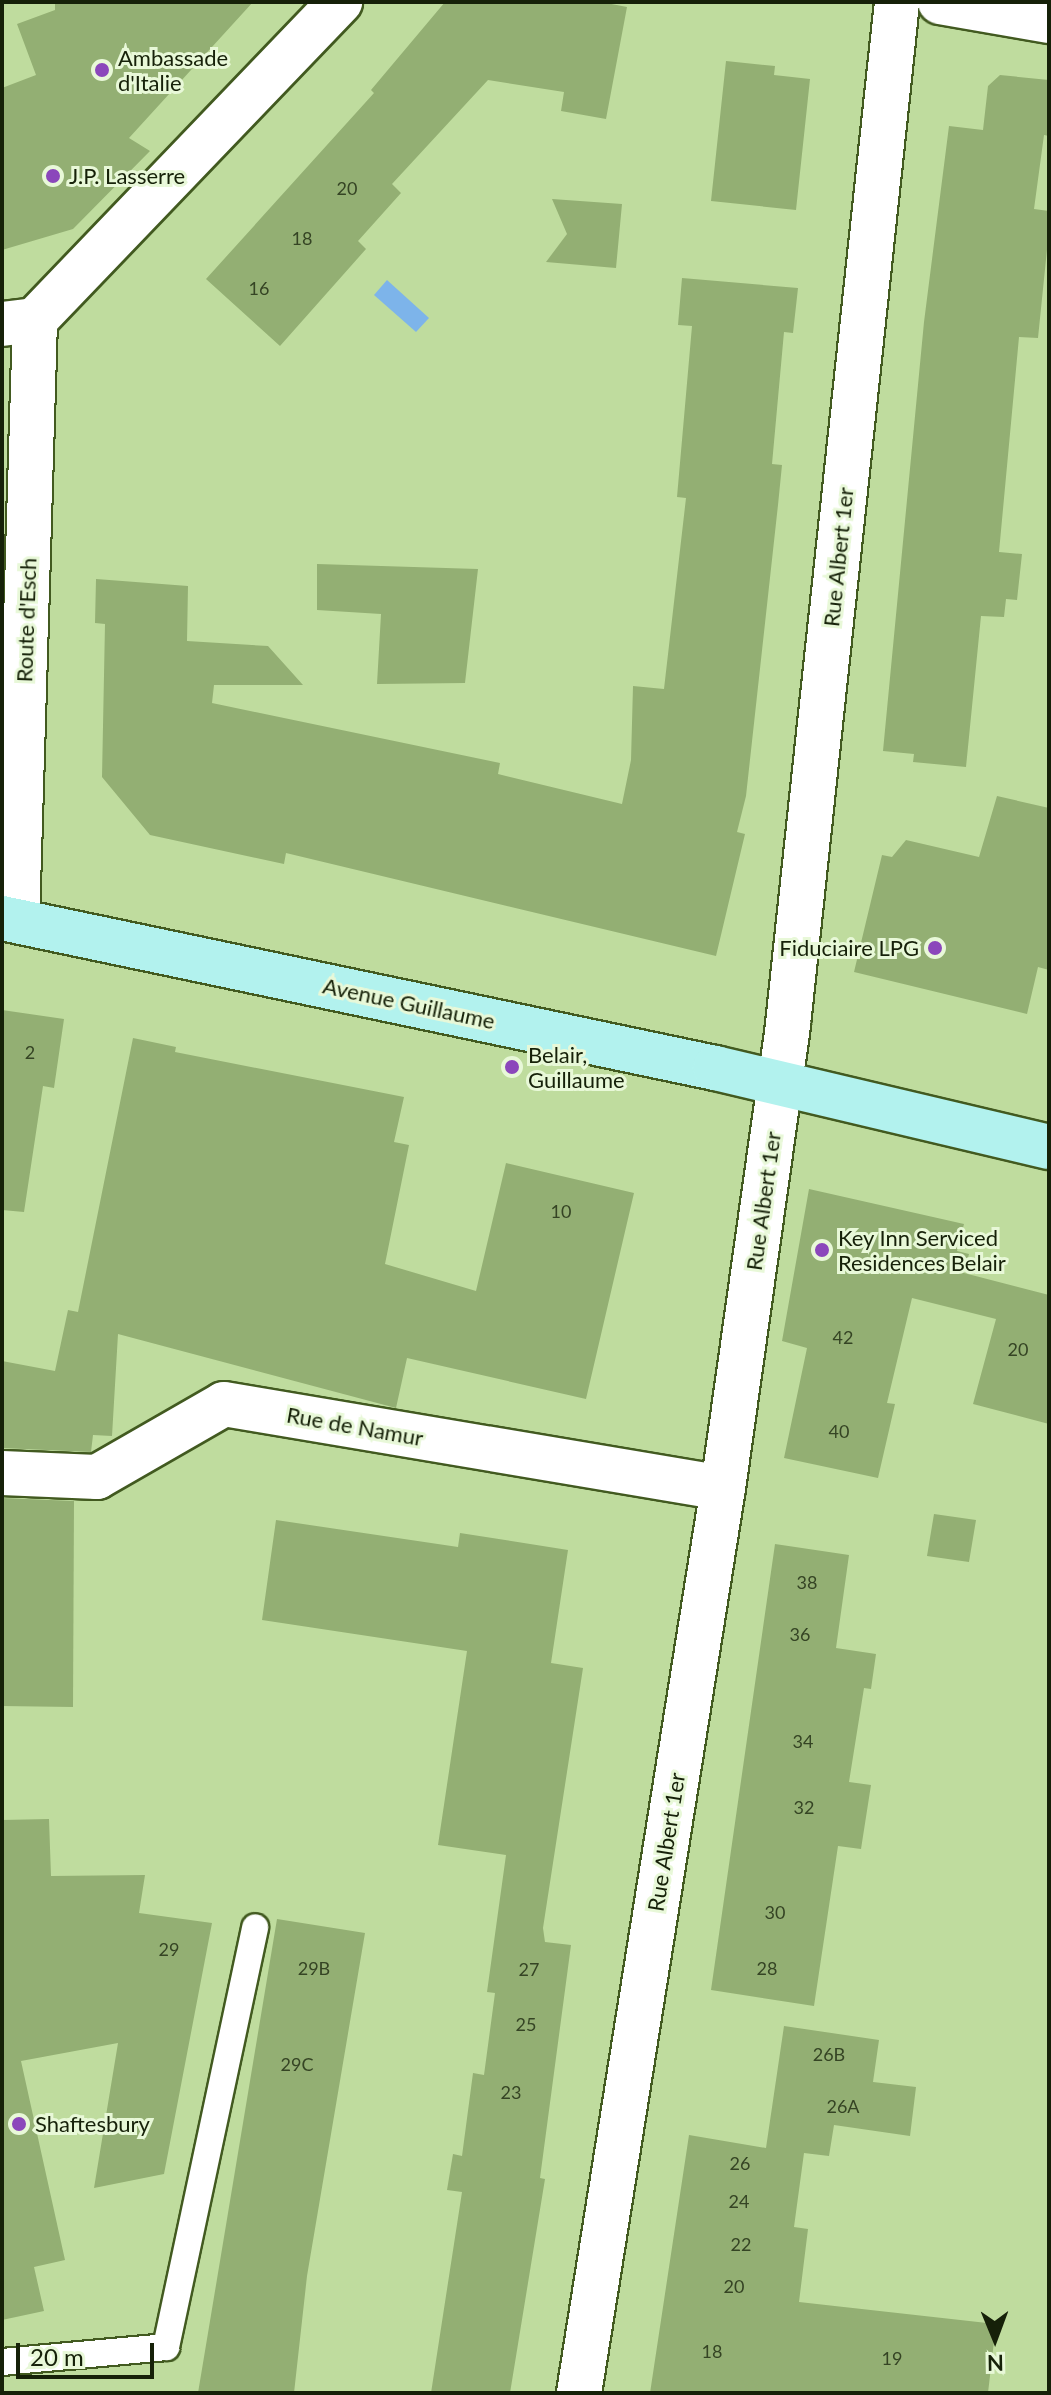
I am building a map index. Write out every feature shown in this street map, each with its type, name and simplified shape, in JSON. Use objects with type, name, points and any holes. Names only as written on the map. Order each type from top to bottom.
[{"type":"main road","name":"Avenue Guillaume","points":[[10,919],[780,1083],[1049,1147]]},
{"type":"street","points":[[18,322],[340,2]]},
{"type":"street","name":"Rue Albert 1er","points":[[579,2393],[723,1488],[780,1083],[897,2]]},
{"type":"street","points":[[940,2],[1049,21]]},
{"type":"street","name":"Route d'Esch","points":[[10,919],[18,322]]},
{"type":"street","name":"Rue de Namur","points":[[2,1473],[97,1477],[224,1404],[723,1488]]},
{"type":"lane","points":[[2,2362],[166,2347],[255,1927]]},
{"type":"water","points":[[387,280],[429,318],[416,332],[374,295]]},
{"type":"building","points":[[55,2],[253,2],[129,138],[150,151],[73,229],[2,250],[2,88],[36,75],[17,24],[55,10]]},
{"type":"building","points":[[445,2],[601,2],[627,7],[606,119],[561,111],[564,92],[488,80],[392,184],[401,193],[358,241],[366,249],[280,346],[206,279],[374,93],[371,90]]},
{"type":"building","points":[[726,61],[775,66],[774,75],[810,79],[796,210],[711,201]]},
{"type":"building","points":[[1000,75],[1049,80],[1049,136],[1044,135],[1034,209],[1049,211],[1049,230],[1038,338],[1019,337],[999,552],[1022,554],[1017,600],[1006,599],[1004,617],[981,616],[966,767],[913,762],[914,754],[883,751],[924,322],[949,126],[983,130],[988,86]]},
{"type":"building","points":[[552,199],[622,204],[616,268],[546,262],[567,234]]},
{"type":"building","points":[[682,278],[798,288],[793,333],[784,332],[772,464],[782,465],[746,796],[737,832],[745,834],[716,956],[286,853],[284,864],[150,835],[102,777],[105,624],[95,623],[96,579],[188,586],[187,641],[268,646],[303,685],[214,685],[212,703],[500,763],[498,774],[622,804],[631,760],[633,686],[664,689],[686,498],[677,497],[692,326],[678,325]]},
{"type":"building","points":[[317,564],[478,569],[465,683],[377,684],[381,614],[317,610]]},
{"type":"building","points":[[997,796],[1049,808],[1049,970],[1038,967],[1027,1014],[854,972],[882,855],[892,857],[906,840],[979,857]]},
{"type":"building","points":[[2,1010],[64,1019],[54,1088],[43,1086],[24,1212],[2,1210]]},
{"type":"building","points":[[133,1038],[176,1047],[175,1052],[404,1097],[394,1142],[409,1145],[385,1264],[476,1291],[506,1163],[634,1193],[586,1399],[407,1358],[396,1408],[118,1334],[112,1436],[93,1435],[91,1452],[2,1448],[2,1361],[55,1371],[68,1310],[78,1312]]},
{"type":"building","points":[[809,1189],[964,1224],[957,1251],[969,1254],[964,1273],[1049,1295],[1049,1424],[973,1404],[996,1319],[912,1298],[887,1403],[895,1404],[878,1478],[784,1458],[807,1348],[782,1341]]},
{"type":"building","points":[[2,1498],[74,1501],[73,1707],[2,1706]]},
{"type":"building","points":[[934,1514],[976,1520],[969,1562],[927,1556]]},
{"type":"building","points":[[276,1520],[458,1547],[460,1533],[568,1550],[551,1663],[583,1668],[543,1928],[545,1942],[571,1945],[540,2178],[545,2179],[510,2393],[431,2393],[462,2192],[447,2190],[453,2154],[462,2156],[473,2073],[484,2075],[495,1993],[487,1992],[506,1855],[438,1845],[467,1651],[262,1620]]},
{"type":"building","points":[[775,1544],[849,1555],[836,1648],[876,1654],[871,1689],[864,1688],[849,1782],[871,1785],[861,1849],[838,1846],[814,2006],[711,1990]]},
{"type":"building","points":[[49,1819],[51,1876],[145,1875],[139,1913],[212,1923],[164,2174],[94,2188],[118,2043],[21,2061],[65,2260],[34,2267],[44,2311],[2,2320],[2,1820]]},
{"type":"building","points":[[277,1919],[365,1933],[307,2276],[294,2393],[198,2393]]},
{"type":"building","points":[[784,2026],[879,2040],[873,2082],[916,2087],[910,2136],[834,2125],[829,2156],[804,2153],[794,2227],[808,2229],[799,2302],[996,2324],[988,2393],[650,2393],[689,2135],[766,2148]]},
{"type":"place","name":"Ambassade d'Italie","points":[[102,70]]},
{"type":"place","name":"J.P. Lasserre","points":[[53,176]]},
{"type":"place","name":"Fiduciaire LPG","points":[[935,948]]},
{"type":"place","name":"Belair, Guillaume","points":[[512,1067]]},
{"type":"place","name":"Key Inn Serviced Residences Belair","points":[[822,1250]]},
{"type":"place","name":"Shaftesbury","points":[[19,2124]]}]
